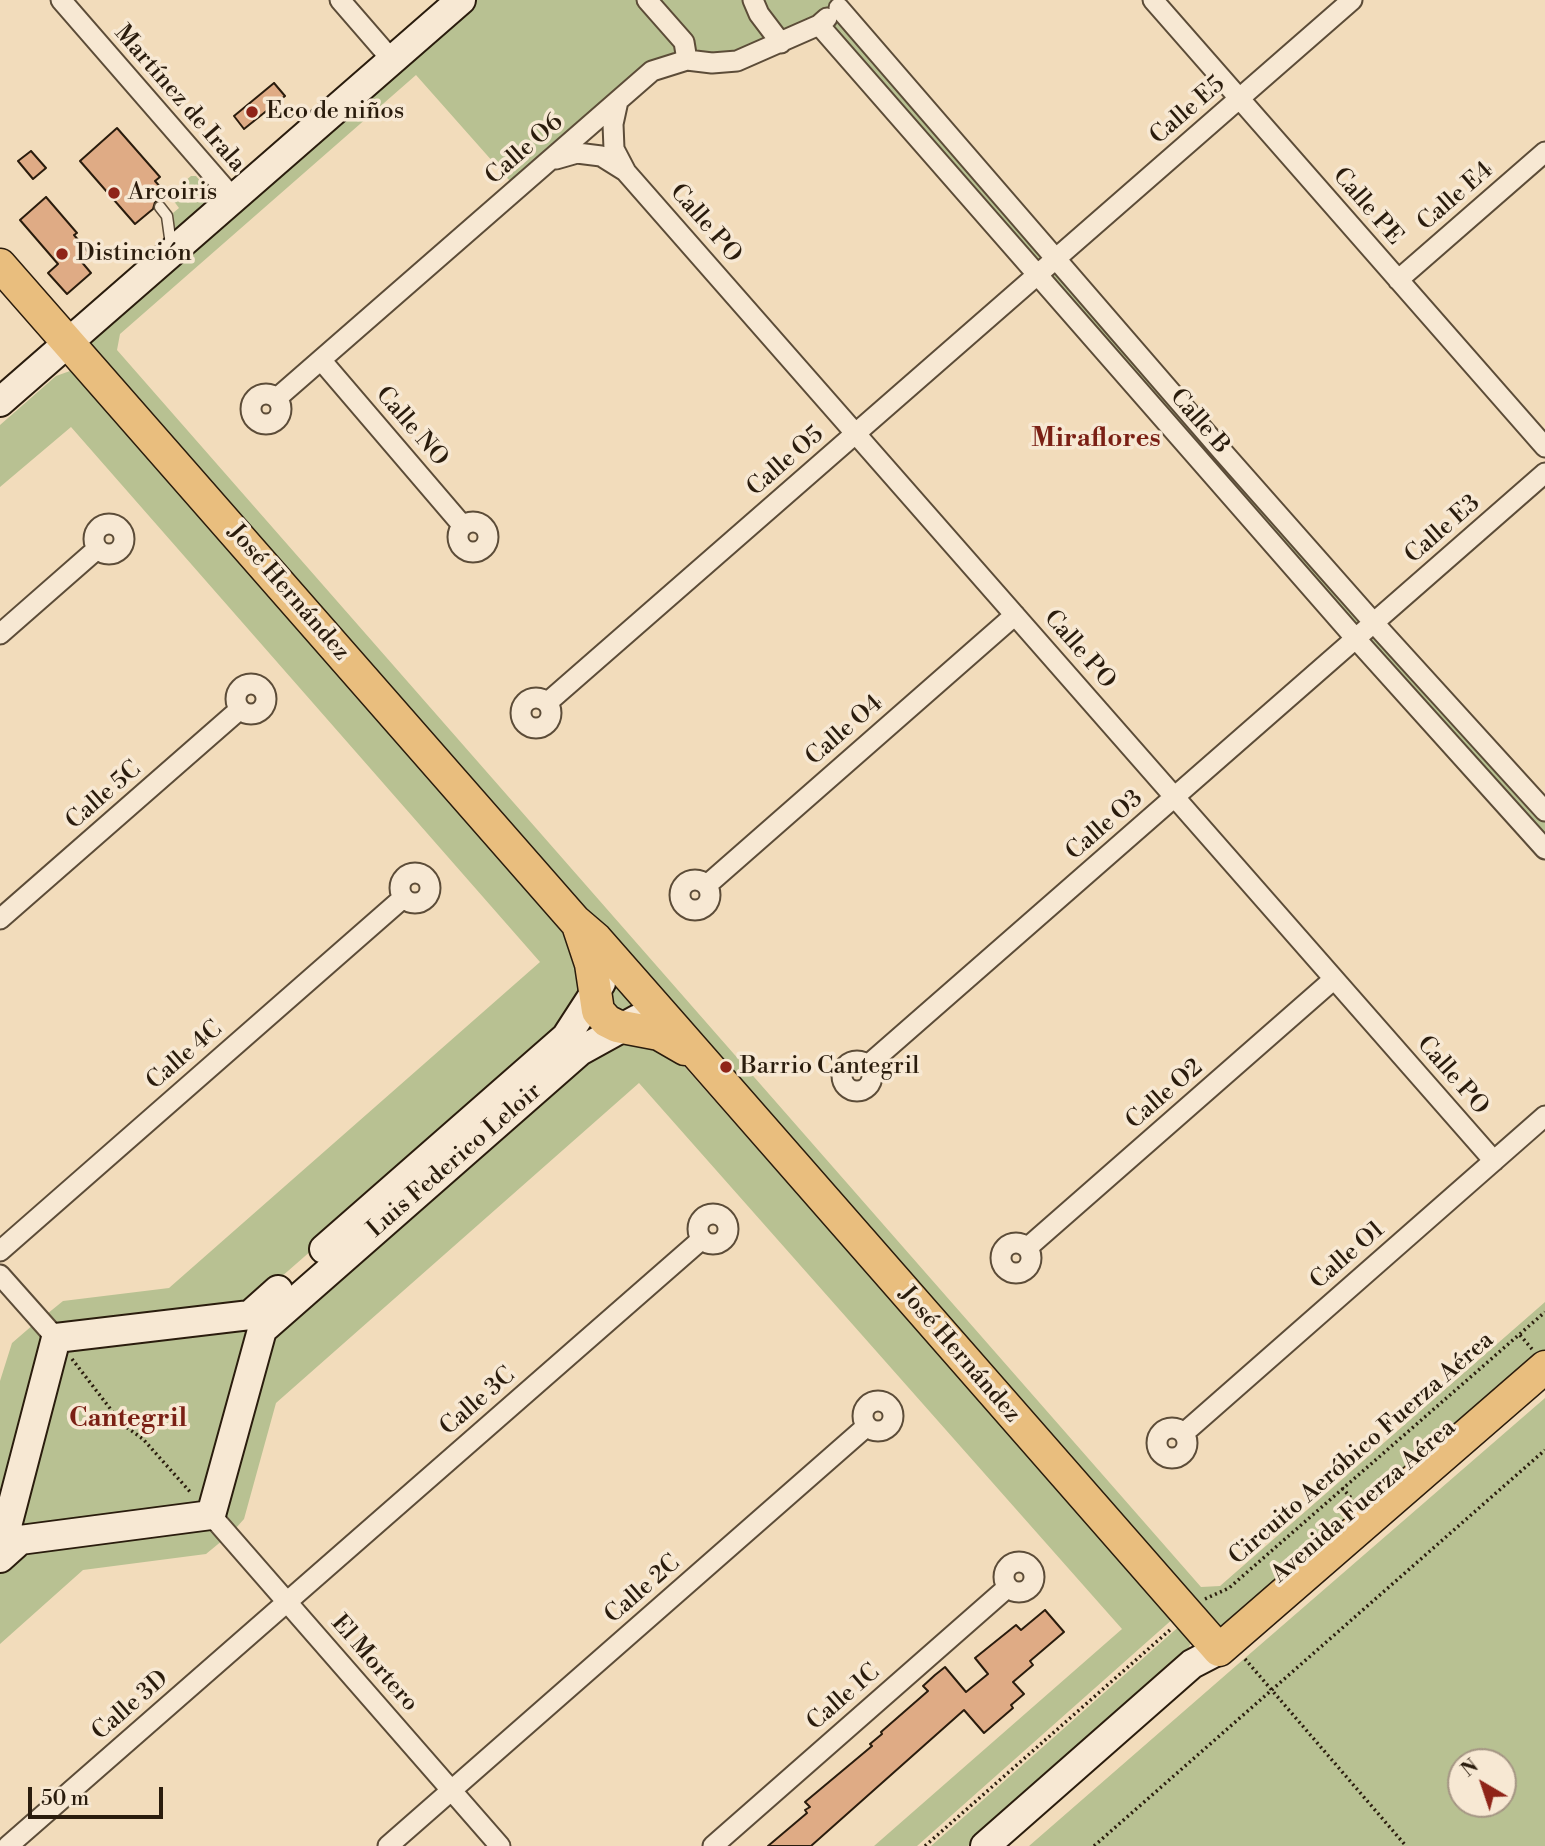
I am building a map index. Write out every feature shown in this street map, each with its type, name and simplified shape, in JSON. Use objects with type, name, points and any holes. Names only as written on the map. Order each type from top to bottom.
[{"type":"main road","name":"José Hernández","points":[[0,265],[575,921],[596,939],[647,997],[1212,1648]]},
{"type":"main road","name":"José Hernández","points":[[575,921],[591,964],[598,1011],[607,1021],[617,1026],[659,1034],[700,1059]]},
{"type":"main road","name":"Avenida Fuerza Aérea","points":[[1212,1648],[1537,1350]]},
{"type":"main road","name":"Avenida Fuerza Aérea","points":[[1212,1648],[1350,1497],[1537,1350]]},
{"type":"street","name":"Martínez de Irala","points":[[61,0],[233,199]]},
{"type":"street","points":[[340,0],[392,60]]},
{"type":"street","points":[[0,402],[461,0]]},
{"type":"street","points":[[647,0],[684,42],[687,60]]},
{"type":"street","points":[[753,0],[759,14],[781,43]]},
{"type":"street","name":"Calle PE","points":[[1153,0],[1545,447]]},
{"type":"street","name":"Calle E5","points":[[1056,258],[1352,0]]},
{"type":"street","name":"Calle O6","points":[[277,398],[652,71],[687,60],[712,63],[737,61],[819,25],[841,4]]},
{"type":"street","name":"Calle B","points":[[841,4],[1056,258],[1374,623],[1545,811]]},
{"type":"street","name":"Calle B","points":[[819,25],[1356,639],[1545,849]]},
{"type":"street","name":"Calle PO","points":[[618,101],[613,124],[614,149],[626,172],[1494,1161]]},
{"type":"street","name":"Calle E4","points":[[1398,280],[1545,152]]},
{"type":"street","name":"Calle PO","points":[[550,160],[577,153],[601,156],[626,172]]},
{"type":"street","name":"Calle O5","points":[[548,702],[1056,258]]},
{"type":"street","name":"Calle NO","points":[[321,360],[463,526]]},
{"type":"street","name":"Calle E3","points":[[1374,623],[1545,473]]},
{"type":"street","points":[[0,634],[97,549]]},
{"type":"street","name":"Calle O4","points":[[707,884],[1015,615]]},
{"type":"street","name":"Calle O3","points":[[868,1065],[1374,623]]},
{"type":"street","name":"Calle 5C","points":[[0,919],[239,710]]},
{"type":"street","name":"Calle 4C","points":[[0,1251],[403,898]]},
{"type":"street","name":"Luis Federico Leloir","points":[[256,1322],[566,1037],[601,982],[613,975],[625,973]]},
{"type":"street","name":"Calle O2","points":[[1027,1248],[1334,979]]},
{"type":"street","points":[[628,1027],[638,1020],[646,1009],[647,997]]},
{"type":"street","name":"Luis Federico Leloir","points":[[256,1322],[580,1051],[628,1027]]},
{"type":"street","name":"Calle O1","points":[[1184,1433],[1545,1116]]},
{"type":"street","name":"Calle 3C","points":[[287,1602],[702,1239]]},
{"type":"street","points":[[0,1275],[56,1338]]},
{"type":"street","points":[[256,1322],[211,1515],[7,1539],[56,1338],[256,1322]]},
{"type":"street","name":"Calle 2C","points":[[388,1846],[867,1426]]},
{"type":"street","name":"El Mortero","points":[[211,1515],[500,1846]]},
{"type":"street","name":"Calle 1C","points":[[713,1846],[1008,1587]]},
{"type":"street","name":"Calle 3D","points":[[8,1846],[287,1602]]},
{"type":"street","name":"Avenida Fuerza Aérea","points":[[985,1846],[1212,1648]]},
{"type":"lane","points":[[159,207],[167,216],[172,251]]},
{"type":"path","name":"Circuito Aeróbico Fuerza Aérea","points":[[1199,1604],[1209,1596],[1229,1588],[1537,1350],[1545,1312]]},
{"type":"path","points":[[56,1338],[122,1424],[143,1438],[211,1515]]},
{"type":"path","points":[[1094,1846],[1545,1450]]},
{"type":"path","points":[[925,1846],[1178,1623]]},
{"type":"path","points":[[1212,1648],[1272,1690],[1406,1846]]},
{"type":"green space","points":[[461,0],[844,0],[1545,811],[1545,849],[819,26],[765,50],[652,71],[517,189],[416,75],[120,334],[117,350],[1201,1587],[1220,1586],[1545,1302],[1545,1367],[1219,1650],[700,1059],[617,1026],[591,964],[68,343]]},
{"type":"green space","points":[[191,176],[196,176],[211,193],[211,199],[175,230],[173,213],[179,208],[173,200],[174,190]]},
{"type":"green space","points":[[70,371],[80,374],[507,863],[573,946],[581,993],[562,1031],[256,1299],[239,1308],[59,1326],[47,1314],[63,1301],[169,1288],[540,962],[71,427],[0,487],[0,425],[56,376]]},
{"type":"green space","points":[[613,1045],[647,1047],[684,1066],[1157,1601],[1175,1617],[917,1846],[874,1846],[1122,1629],[639,1083],[276,1403],[244,1519],[236,1528],[222,1511],[266,1340],[574,1063]]},
{"type":"green space","points":[[34,1324],[46,1338],[0,1523],[0,1381],[12,1343]]},
{"type":"green space","points":[[239,1325],[250,1336],[206,1503],[25,1532],[16,1522],[62,1355],[71,1348]]},
{"type":"green space","points":[[1545,1398],[1545,1846],[1029,1846]]},
{"type":"green space","points":[[211,1526],[223,1540],[206,1554],[83,1570],[0,1644],[0,1567],[15,1554]]},
{"type":"green space","points":[[1183,1623],[1192,1637],[1188,1652],[968,1846],[931,1846]]},
{"type":"building","points":[[274,83],[285,96],[244,129],[234,116]]},
{"type":"building","points":[[117,128],[160,177],[155,181],[168,196],[155,202],[153,209],[135,224],[80,161]]},
{"type":"building","points":[[31,151],[46,168],[33,179],[18,161]]},
{"type":"building","points":[[46,197],[77,233],[74,235],[89,253],[80,260],[91,273],[67,294],[48,273],[58,264],[20,220]]},
{"type":"building","points":[[1045,1610],[1064,1632],[1030,1661],[1033,1665],[1013,1682],[1024,1694],[1011,1705],[1013,1708],[984,1733],[964,1710],[811,1846],[768,1846],[807,1813],[805,1810],[810,1807],[805,1802],[872,1746],[870,1744],[881,1732],[928,1691],[923,1686],[935,1675],[945,1667],[966,1692],[988,1674],[975,1658],[1016,1625],[1021,1630]]},
{"type":"place","name":"Eco de niños","points":[[252,112]]},
{"type":"place","name":"Arcoiris","points":[[114,193]]},
{"type":"place","name":"Distinción","points":[[62,254]]},
{"type":"place","name":"Barrio Cantegril","points":[[726,1067]]},
{"type":"district","name":"Miraflores","points":[[1096,440]]},
{"type":"district","name":"Cantegril","points":[[128,1420]]}]
